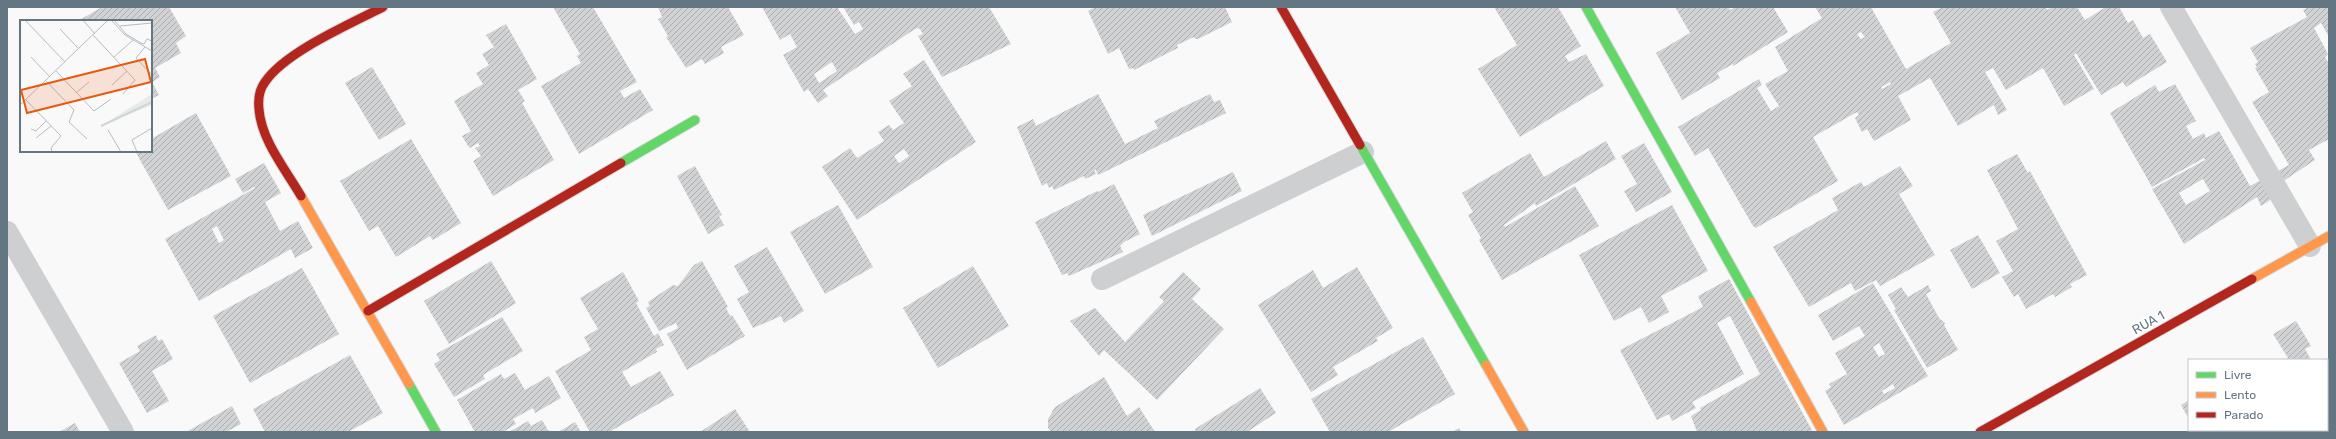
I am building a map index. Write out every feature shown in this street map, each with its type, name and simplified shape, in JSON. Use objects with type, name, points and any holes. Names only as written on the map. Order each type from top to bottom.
[{"type":"street","points":[[383,7],[288,61],[264,83],[259,104],[259,113],[266,138],[368,311],[436,432]]},
{"type":"street","points":[[1281,7],[1524,432]]},
{"type":"street","points":[[1586,7],[1823,432]]},
{"type":"street","points":[[2171,7],[2310,246]]},
{"type":"street","points":[[368,311],[695,120]]},
{"type":"street","points":[[1102,279],[1363,152]]},
{"type":"street","points":[[7,232],[123,432]]},
{"type":"street","name":"RUA 1","points":[[1980,432],[2329,236]]},
{"type":"building","points":[[102,7],[169,7],[186,36],[176,43],[181,53],[155,68],[160,77],[152,82],[152,20],[80,20]]},
{"type":"building","points":[[553,7],[593,7],[637,82],[620,91],[624,98],[640,89],[653,110],[579,154],[541,86],[581,63],[577,56],[580,54]]},
{"type":"building","points":[[658,7],[728,7],[744,35],[721,47],[724,53],[705,64],[702,59],[686,68],[666,37],[668,36],[658,19],[662,17]]},
{"type":"building","points":[[762,7],[832,7],[833,9],[837,7],[855,34],[863,29],[859,22],[854,25],[843,7],[989,7],[1011,44],[942,77],[918,36],[923,34],[919,28],[915,29],[823,90],[828,96],[818,103],[808,89],[804,92],[783,55],[797,47],[790,34],[780,40]],"holes":[[[832,62],[837,71],[819,83],[814,74]]]},
{"type":"building","points":[[1095,7],[1225,7],[1232,22],[1198,39],[1195,39],[1194,37],[1177,45],[1178,48],[1134,70],[1133,68],[1129,69],[1119,48],[1108,54],[1088,11]]},
{"type":"building","points":[[1494,7],[1558,7],[1581,46],[1565,56],[1569,62],[1586,54],[1604,86],[1520,137],[1478,69],[1517,45]]},
{"type":"building","points":[[1675,7],[1728,7],[1730,10],[1736,7],[1773,7],[1788,32],[1733,66],[1733,64],[1717,73],[1720,78],[1682,100],[1656,53],[1690,33]]},
{"type":"building","points":[[1815,7],[1874,7],[1872,9],[1906,69],[1951,43],[1933,12],[1943,7],[2046,7],[2047,10],[2053,7],[2077,7],[2086,22],[2085,20],[2106,7],[2119,7],[2128,23],[2133,20],[2143,38],[2150,34],[2167,62],[2126,87],[2123,82],[2101,95],[2076,53],[2074,55],[2094,89],[2064,106],[2043,68],[2006,90],[1993,68],[1985,72],[2007,110],[1998,115],[1994,105],[1958,126],[1930,78],[1898,96],[1911,120],[1874,141],[1867,129],[1862,132],[1855,118],[1859,115],[1857,112],[1813,137],[1838,181],[1756,228],[1753,226],[1708,148],[1695,156],[1678,127],[1759,79],[1762,85],[1757,88],[1771,111],[1779,106],[1765,84],[1788,71],[1775,47],[1822,18]],"holes":[[[1861,32],[1865,37],[1861,39],[1857,34]],[[1890,82],[1891,84],[1882,89],[1881,87]]]},
{"type":"building","points":[[2309,7],[2329,7],[2329,37],[2321,23],[2314,28],[2328,54],[2325,57],[2329,64],[2329,139],[2309,150],[2315,160],[2276,186],[2281,193],[2261,206],[2257,197],[2184,244],[2152,189],[2205,160],[2204,158],[2152,187],[2110,113],[2155,85],[2159,92],[2175,84],[2196,121],[2186,126],[2193,139],[2204,133],[2206,138],[2219,131],[2250,186],[2289,165],[2252,102],[2269,92],[2255,68],[2257,67],[2255,64],[2258,62],[2250,48],[2307,17],[2303,10]],"holes":[[[2203,179],[2210,191],[2186,205],[2179,193]]]},
{"type":"building","points":[[506,24],[537,79],[518,90],[525,101],[522,103],[554,160],[493,196],[473,161],[481,156],[475,148],[480,146],[478,143],[470,148],[462,136],[471,131],[454,101],[483,84],[476,73],[489,65],[482,54],[494,47],[486,35]]},
{"type":"building","points":[[924,60],[976,142],[857,220],[822,167],[850,148],[857,158],[884,141],[878,132],[889,125],[893,130],[904,123],[889,101],[912,86],[903,74]],"holes":[[[904,149],[909,156],[899,163],[894,156]]]},
{"type":"building","points":[[372,67],[406,124],[379,140],[345,83]]},
{"type":"building","points":[[152,82],[159,95],[152,98]]},
{"type":"building","points":[[1098,94],[1125,144],[1158,128],[1154,121],[1210,94],[1214,102],[1220,100],[1226,113],[1098,175],[1096,170],[1094,170],[1096,174],[1085,179],[1084,176],[1054,190],[1052,186],[1049,188],[1047,183],[1042,186],[1017,127],[1033,119],[1036,126]]},
{"type":"building","points":[[196,113],[231,176],[168,210],[136,152],[152,152],[152,138]]},
{"type":"building","points":[[411,139],[461,223],[433,240],[430,236],[396,257],[378,226],[369,231],[340,181]]},
{"type":"building","points":[[1606,141],[1616,159],[1536,206],[1535,203],[1504,225],[1505,227],[1575,186],[1599,226],[1502,280],[1479,240],[1481,238],[1468,215],[1473,212],[1462,193],[1530,153],[1544,177]]},
{"type":"building","points":[[1644,143],[1672,192],[1636,212],[1624,191],[1637,184],[1621,156]]},
{"type":"building","points":[[2017,154],[2028,173],[2030,171],[2087,275],[2070,284],[2072,287],[2055,297],[2053,294],[2026,309],[2018,294],[2014,297],[2002,277],[2013,271],[1996,241],[2018,229],[1987,170]]},
{"type":"building","points":[[264,163],[281,193],[265,202],[280,231],[298,221],[313,248],[295,258],[291,249],[199,301],[165,239],[255,188],[254,187],[243,193],[235,179]],"holes":[[[217,226],[224,240],[219,243],[212,229]]]},
{"type":"building","points":[[695,166],[722,215],[719,216],[724,225],[708,234],[677,176]]},
{"type":"building","points":[[1900,166],[1913,186],[1899,194],[1935,255],[1880,286],[1876,280],[1855,291],[1851,283],[1809,307],[1773,247],[1838,210],[1832,198],[1861,182],[1864,187]]},
{"type":"building","points":[[1233,172],[1242,191],[1152,236],[1143,215]]},
{"type":"building","points":[[1114,184],[1140,234],[1124,242],[1120,246],[1123,252],[1069,276],[1067,273],[1062,275],[1035,222]]},
{"type":"building","points":[[838,205],[873,267],[825,294],[790,232]]},
{"type":"building","points":[[1672,205],[1708,271],[1661,296],[1669,312],[1649,323],[1641,307],[1614,321],[1579,255]]},
{"type":"building","points":[[1978,235],[2000,273],[1972,289],[1950,250]]},
{"type":"building","points":[[767,247],[804,311],[784,323],[781,316],[753,328],[737,299],[749,292],[734,266]]},
{"type":"building","points":[[491,261],[516,303],[449,344],[424,301]]},
{"type":"building","points":[[702,261],[728,307],[726,308],[730,316],[732,315],[745,336],[687,370],[667,334],[678,328],[676,323],[659,331],[646,308],[650,306],[648,302],[673,285],[678,286],[694,265]]},
{"type":"building","points":[[973,266],[1009,326],[938,368],[903,308]]},
{"type":"building","points":[[1357,267],[1393,328],[1376,338],[1378,341],[1333,367],[1338,375],[1311,392],[1258,305],[1313,270],[1323,288]]},
{"type":"building","points":[[302,268],[339,334],[250,383],[213,316]]},
{"type":"building","points":[[623,272],[639,301],[636,303],[654,336],[658,333],[664,345],[656,349],[657,352],[622,372],[631,387],[660,371],[674,395],[609,432],[590,432],[555,371],[591,350],[584,337],[598,329],[580,298]]},
{"type":"building","points":[[1183,272],[1201,289],[1192,299],[1224,329],[1157,400],[1104,350],[1099,356],[1070,321],[1095,308],[1125,342],[1164,301],[1159,297]]},
{"type":"building","points":[[1729,279],[1813,432],[1697,432],[1691,416],[1701,410],[1700,408],[1760,374],[1730,316],[1717,323],[1744,374],[1692,402],[1696,408],[1672,421],[1669,414],[1657,420],[1620,350],[1703,307],[1698,296]]},
{"type":"building","points":[[1873,283],[1928,376],[1844,425],[1825,391],[1831,387],[1829,384],[1847,374],[1835,353],[1865,336],[1859,326],[1833,341],[1818,315]],"holes":[[[1879,343],[1885,354],[1879,357],[1873,347]],[[1893,384],[1895,388],[1884,394],[1882,391]]]},
{"type":"building","points":[[1928,285],[1931,291],[1926,294],[1939,318],[1945,323],[1944,325],[1958,350],[1927,368],[1894,310],[1896,309],[1888,295],[1901,287],[1908,297]]},
{"type":"building","points":[[502,317],[523,351],[483,375],[485,379],[454,397],[434,364],[440,360],[436,354]]},
{"type":"building","points":[[2296,321],[2311,346],[2305,349],[2310,359],[2286,359],[2288,358],[2273,334]]},
{"type":"building","points":[[156,335],[158,341],[162,339],[173,359],[152,371],[169,401],[147,413],[119,363],[140,351],[137,346]]},
{"type":"building","points":[[1423,337],[1455,394],[1388,432],[1330,432],[1311,399]]},
{"type":"building","points":[[350,355],[383,413],[348,432],[265,432],[253,409]]},
{"type":"building","points":[[515,373],[525,390],[549,376],[561,398],[535,413],[533,408],[513,419],[516,424],[503,432],[475,432],[457,400],[501,374],[504,379]]},
{"type":"building","points":[[1104,377],[1127,416],[1139,407],[1155,432],[1051,432],[1048,428],[1048,419],[1055,407]]},
{"type":"building","points":[[1260,388],[1276,413],[1247,432],[1196,432],[1195,429]]},
{"type":"building","points":[[2328,388],[2329,432],[2286,432],[2328,431]]},
{"type":"building","points":[[2188,401],[2188,417],[2181,405]]},
{"type":"building","points":[[232,406],[241,424],[226,432],[186,432]]},
{"type":"building","points":[[735,409],[750,432],[700,432]]},
{"type":"building","points":[[542,420],[549,432],[509,432],[528,421],[531,426]]},
{"type":"building","points":[[575,422],[581,432],[558,432]]},
{"type":"building","points":[[75,423],[80,432],[59,432]]},
{"type":"building","points":[[1459,428],[1461,432],[1452,432]]},
{"type":"building","points":[[2202,431],[2277,432],[2202,432]]},
{"type":"traffic: fast","points":[[1586,7],[1751,302]]},
{"type":"traffic: fast","points":[[621,163],[695,120]]},
{"type":"traffic: fast","points":[[1360,145],[1486,365]]},
{"type":"traffic: fast","points":[[409,384],[436,432]]},
{"type":"traffic: slow","points":[[301,196],[409,384]]},
{"type":"traffic: slow","points":[[2252,279],[2329,236]]},
{"type":"traffic: slow","points":[[1751,302],[1823,432]]},
{"type":"traffic: slow","points":[[1486,365],[1524,432]]},
{"type":"traffic: jam","points":[[301,196],[275,154],[264,132],[259,106],[259,95],[261,88],[274,71],[302,50],[336,30],[383,7]]},
{"type":"traffic: jam","points":[[1281,7],[1360,145]]},
{"type":"traffic: jam","points":[[368,311],[621,163]]},
{"type":"traffic: jam","points":[[1980,432],[2252,279]]}]
